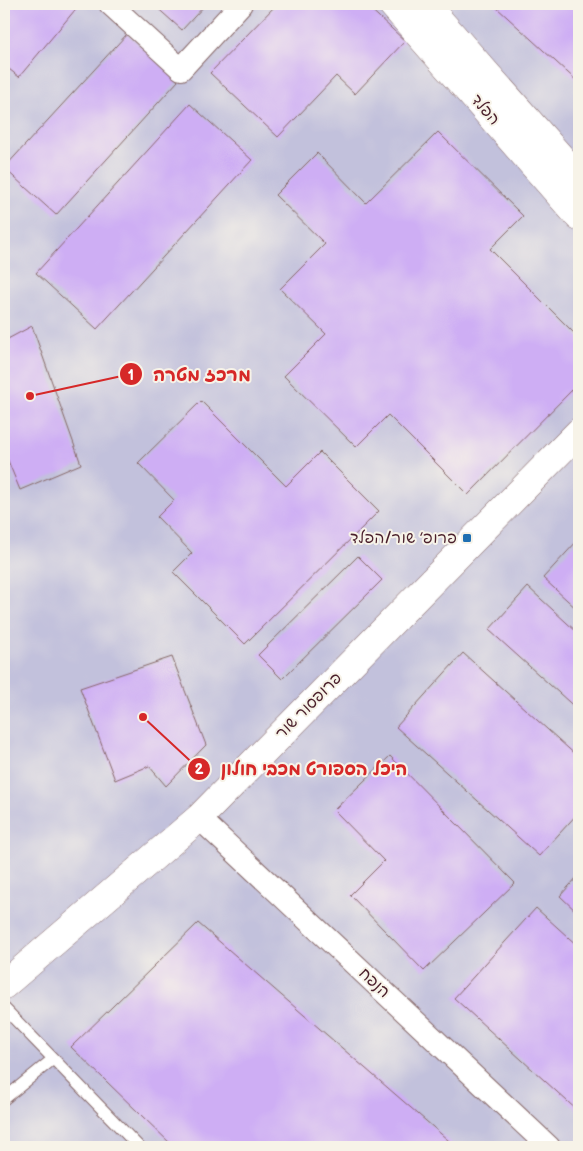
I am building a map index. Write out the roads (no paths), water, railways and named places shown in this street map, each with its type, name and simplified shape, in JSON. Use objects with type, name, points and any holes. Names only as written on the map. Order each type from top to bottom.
[{"type":"street","points":[[110,4],[181,69],[241,4]]},
{"type":"street","name":"הפלד","points":[[392,4],[579,217]]},
{"type":"street","name":"הפלד","points":[[425,4],[579,178]]},
{"type":"street","name":"פרופסור שור","points":[[4,985],[199,818],[579,432]]},
{"type":"street","name":"הנפח","points":[[199,818],[549,1147]]},
{"type":"lane","points":[[4,1008],[139,1147]]},
{"type":"lane","points":[[4,1099],[53,1059]]},
{"type":"place","name":"מרכז מטרה","points":[[30,396]]},
{"type":"place","name":"פרופ׳ שור/הפלד","points":[[467,538]]},
{"type":"place","name":"היכל הספורט מכבי חולון","points":[[143,717]]}]
